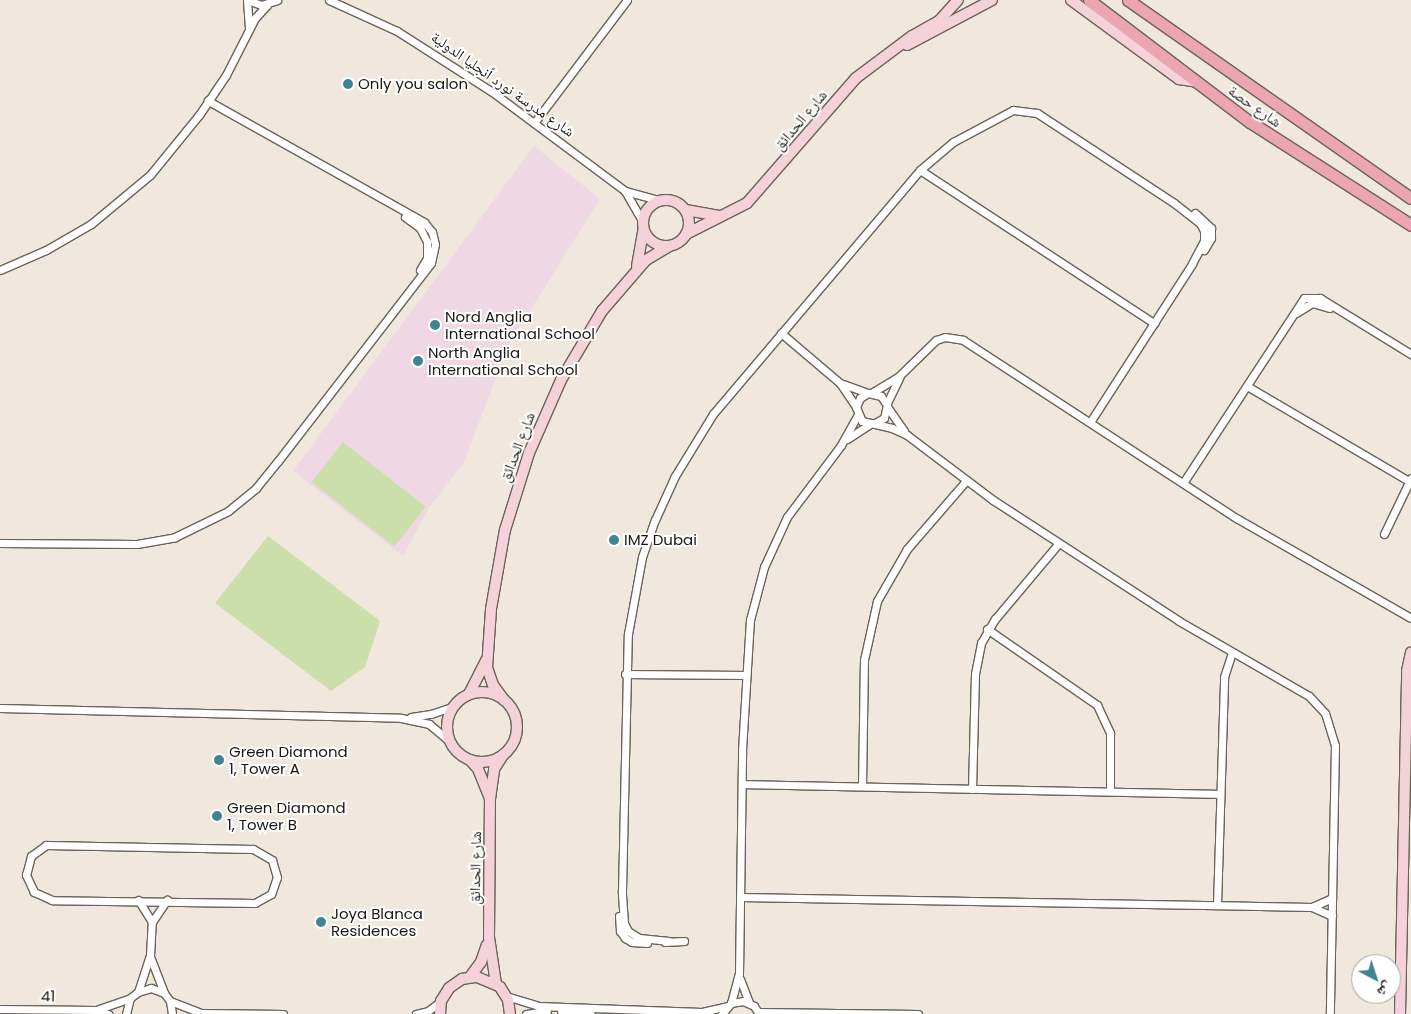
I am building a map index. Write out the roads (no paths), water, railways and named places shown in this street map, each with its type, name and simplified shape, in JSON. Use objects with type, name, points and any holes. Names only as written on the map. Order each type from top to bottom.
[{"type":"main road","name":"شارع حصة","points":[[1089,0],[1250,122],[1411,225]]},
{"type":"main road","name":"شارع حصة","points":[[1128,0],[1411,198]]},
{"type":"street","points":[[247,35],[249,20],[247,0],[267,5]]},
{"type":"street","points":[[0,270],[69,238],[112,209],[168,156],[208,101],[267,5],[277,0]]},
{"type":"street","name":"شارع مدرسة نورد أنجليا الدولية","points":[[329,0],[378,21],[417,42],[534,123],[625,191],[658,200]]},
{"type":"street","points":[[534,123],[627,0]]},
{"type":"street","name":"شارع الحدائق","points":[[726,215],[756,194],[856,78],[938,21],[958,0]]},
{"type":"street","name":"شارع الحدائق","points":[[898,47],[921,39],[992,0]]},
{"type":"street","points":[[1071,0],[1179,79],[1197,82]]},
{"type":"street","points":[[0,543],[137,544],[175,537],[228,511],[256,488],[410,287],[431,263],[435,244],[432,232],[424,222],[398,210],[208,101]]},
{"type":"street","points":[[684,941],[639,938],[628,931],[624,923],[622,891],[626,674],[634,595],[642,557],[664,498],[713,414],[920,170],[952,142],[1008,112],[1028,110],[1174,203],[1205,220],[1211,228],[1209,242],[1192,264],[1090,422]]},
{"type":"street","points":[[920,170],[1154,323]]},
{"type":"street","name":"شارع مدرسة نورد أنجليا الدولية","points":[[625,191],[643,225]]},
{"type":"street","points":[[636,269],[641,257],[645,211],[658,200],[672,200],[686,210],[705,216],[726,215]]},
{"type":"street","points":[[686,210],[689,218],[686,234]]},
{"type":"street","points":[[636,269],[651,256],[686,234],[726,215]]},
{"type":"street","points":[[643,225],[656,244],[669,246]]},
{"type":"street","name":"شارع الحدائق","points":[[486,659],[499,561],[529,453],[544,416],[581,345],[602,311],[636,269]]},
{"type":"street","points":[[1183,483],[1298,304],[1308,297],[1320,298],[1411,354]]},
{"type":"street","points":[[781,333],[840,383],[857,411],[872,424],[907,436],[966,481],[1059,543],[1232,653],[1309,696],[1330,723],[1335,746],[1330,1014]]},
{"type":"street","points":[[722,1014],[729,1004],[739,974],[745,675],[750,620],[774,541],[802,493],[841,444],[857,411],[860,398],[903,372],[936,340],[964,340],[1266,536],[1411,618]]},
{"type":"street","points":[[841,444],[884,418],[887,405],[903,372]]},
{"type":"street","points":[[840,383],[881,396],[907,436]]},
{"type":"street","points":[[1247,386],[1410,480],[1384,534]]},
{"type":"street","points":[[862,786],[864,660],[875,608],[885,583],[907,549],[966,481]]},
{"type":"street","points":[[972,789],[977,658],[988,630],[1059,543]]},
{"type":"street","points":[[988,630],[1097,705],[1110,733],[1110,791]]},
{"type":"street","points":[[1400,1014],[1408,800],[1407,671],[1411,652]]},
{"type":"street","points":[[1218,905],[1224,676],[1232,653]]},
{"type":"street","points":[[0,708],[400,718],[431,714],[454,706],[469,694],[486,659]]},
{"type":"street","points":[[400,718],[429,724],[450,741],[460,755],[470,760],[484,762],[503,755],[515,739],[517,725],[513,711],[490,677],[486,659]]},
{"type":"street","points":[[626,674],[745,675]]},
{"type":"street","points":[[469,694],[491,693],[504,700]]},
{"type":"street","points":[[450,741],[447,721],[454,706]]},
{"type":"street","name":"شارع الحدائق","points":[[489,937],[490,799],[494,769],[503,755]]},
{"type":"street","points":[[470,760],[478,769],[490,799]]},
{"type":"street","points":[[742,784],[1220,794]]},
{"type":"street","points":[[55,845],[253,849],[266,854],[276,868],[277,877],[271,894],[256,903],[167,900],[42,897],[29,884],[27,865],[38,849],[55,845]]},
{"type":"street","points":[[740,897],[1312,907],[1332,916]]},
{"type":"street","points":[[1312,907],[1332,898]]},
{"type":"street","points":[[138,900],[152,922]]},
{"type":"street","points":[[138,992],[150,956],[152,922],[167,900]]},
{"type":"street","points":[[470,977],[481,962],[489,937]]},
{"type":"street","points":[[489,937],[496,984]]},
{"type":"street","points":[[150,956],[164,993],[170,1001],[172,1014]]},
{"type":"street","points":[[739,974],[749,1002],[758,1013],[918,1014]]},
{"type":"street","points":[[416,1014],[428,1011],[441,1001],[455,983],[470,977],[484,978],[496,984],[506,996],[510,1014]]},
{"type":"street","points":[[96,1010],[151,988],[164,993]]},
{"type":"street","points":[[506,996],[538,1006],[702,1012],[729,1004],[749,1002]]},
{"type":"street","points":[[126,1014],[130,998]]},
{"type":"street","points":[[170,1001],[201,1014],[283,1014]]},
{"type":"street","points":[[440,1014],[441,1001]]},
{"type":"street","name":"41","points":[[0,1009],[96,1010]]},
{"type":"street","points":[[96,1010],[108,1014]]},
{"type":"street","points":[[526,1014],[540,1010],[591,1014]]},
{"type":"place","name":"Only you salon","points":[[348,84]]},
{"type":"place","name":"Nord Anglia International School","points":[[435,325]]},
{"type":"place","name":"North Anglia International School","points":[[418,361]]},
{"type":"place","name":"IMZ Dubai","points":[[614,540]]},
{"type":"place","name":"Green Diamond 1, Tower A","points":[[219,760]]},
{"type":"place","name":"Green Diamond 1, Tower B","points":[[217,816]]},
{"type":"place","name":"Joya Blanca Residences","points":[[321,922]]}]
